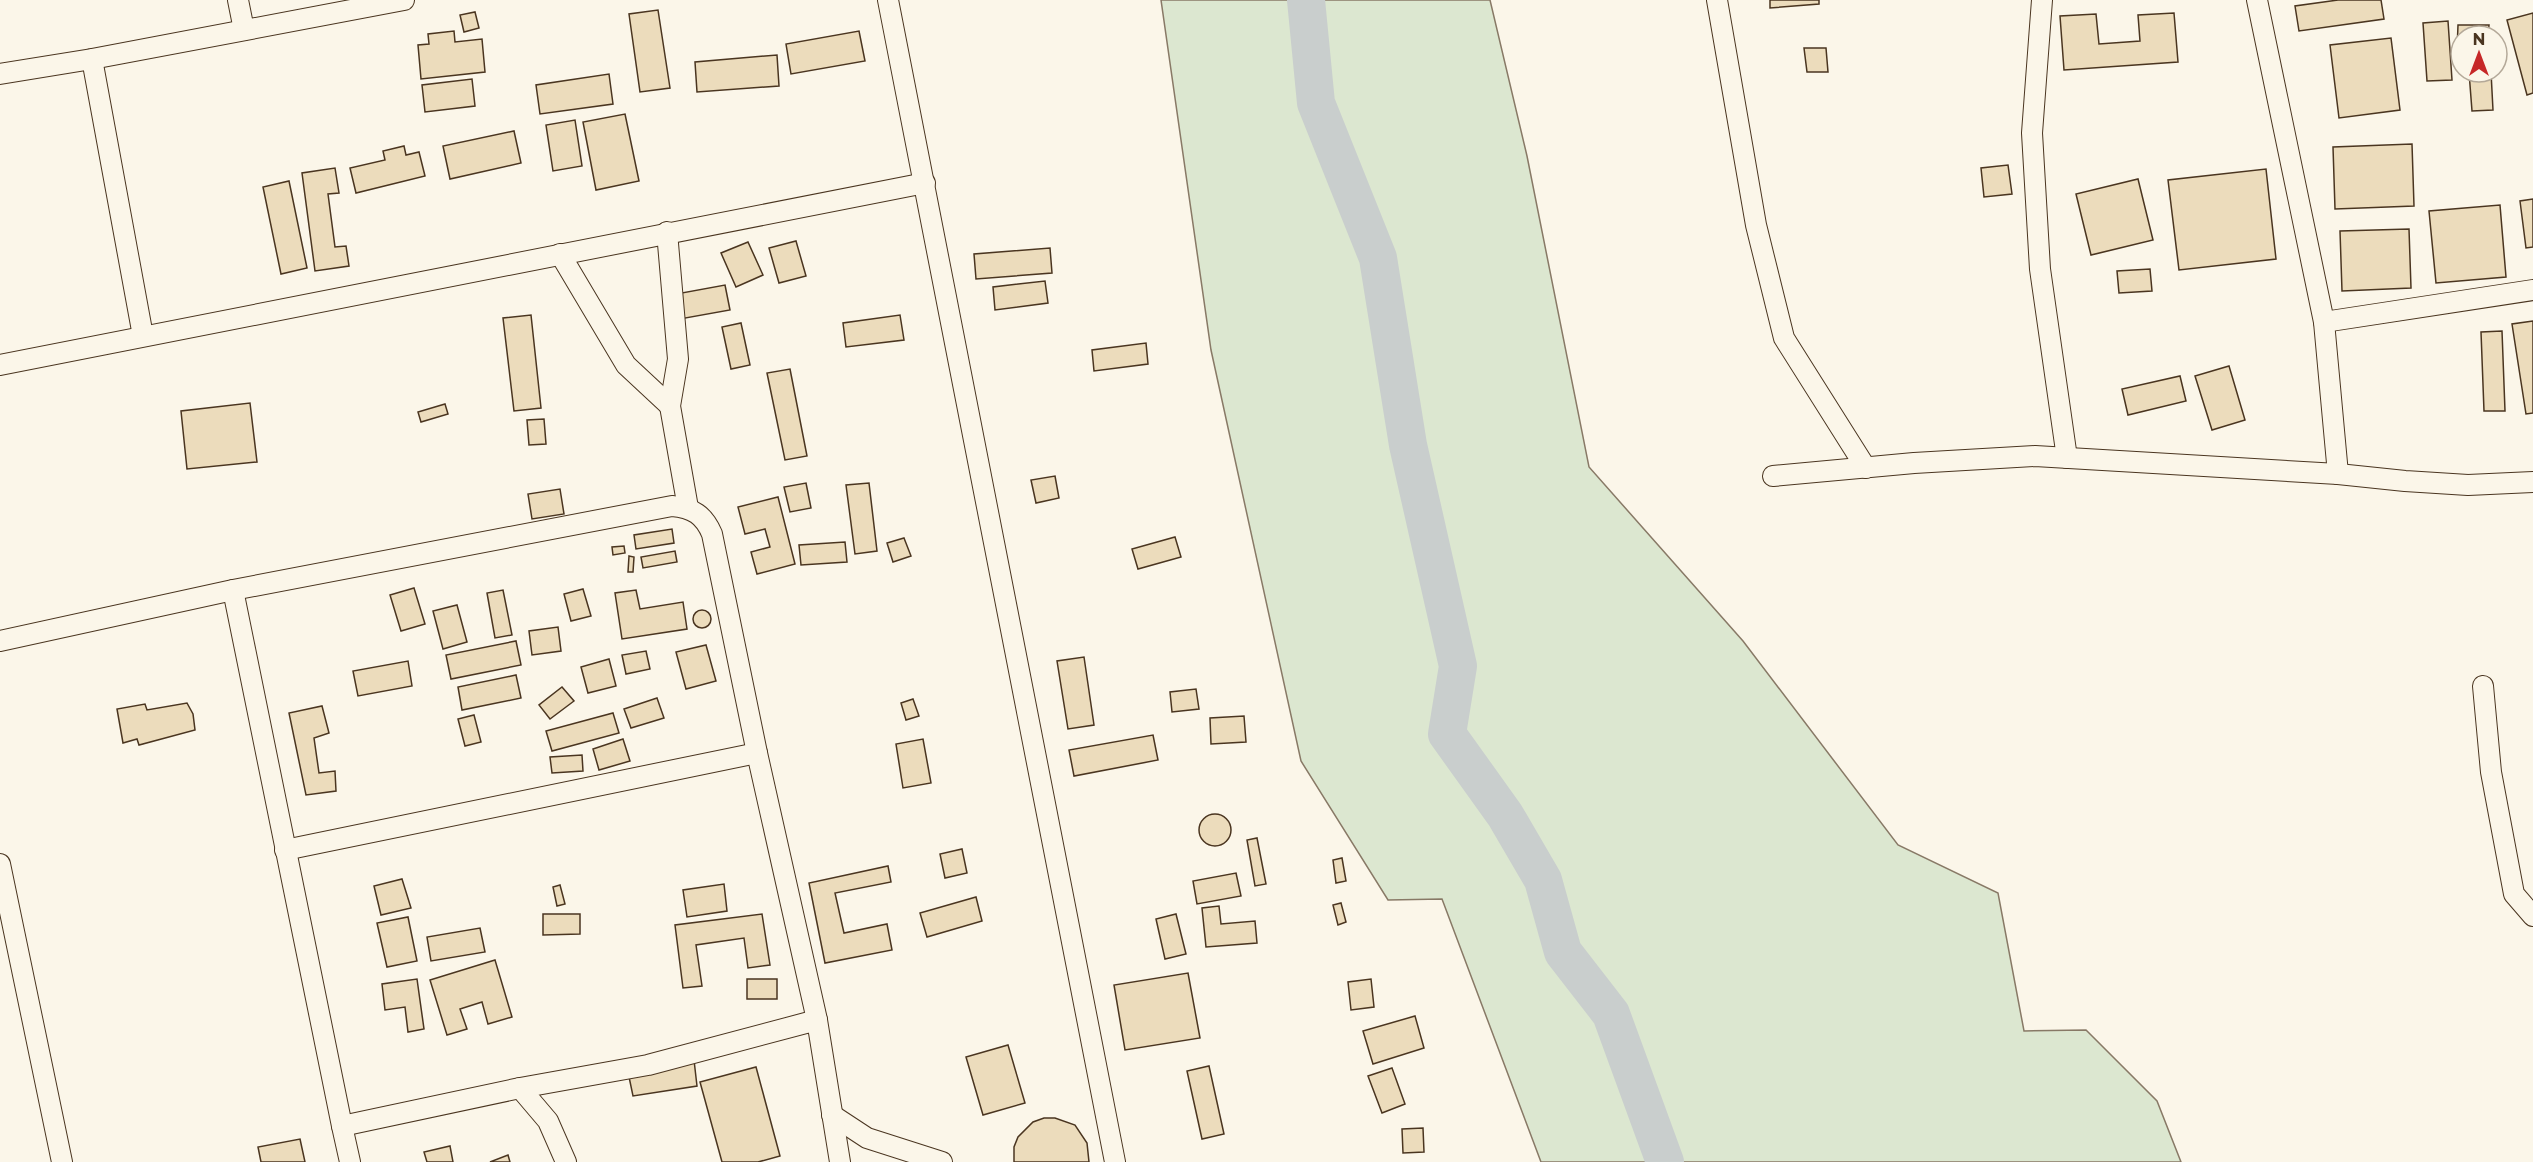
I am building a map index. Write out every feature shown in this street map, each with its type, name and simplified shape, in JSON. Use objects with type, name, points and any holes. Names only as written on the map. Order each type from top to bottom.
[{"type":"street","points":[[238,0],[244,30]]},
{"type":"street","points":[[0,74],[92,59],[404,0]]},
{"type":"street","points":[[888,0],[1115,1162]]},
{"type":"street","points":[[1718,0],[1756,225],[1784,338],[1866,468]]},
{"type":"street","points":[[2042,0],[2033,144],[2040,269],[2067,458]]},
{"type":"street","points":[[2257,0],[2324,322],[2338,474]]},
{"type":"street","points":[[92,59],[143,336]]},
{"type":"street","points":[[0,365],[472,274],[667,232],[925,183]]},
{"type":"street","points":[[667,232],[678,359],[670,406],[688,508]]},
{"type":"street","points":[[560,254],[626,365],[670,406]]},
{"type":"street","points":[[2324,322],[2533,290]]},
{"type":"street","points":[[1773,476],[2035,456],[2338,474],[2468,485],[2533,482]]},
{"type":"street","points":[[0,641],[233,590],[672,506],[688,508],[706,521],[712,534],[757,753],[817,1020],[840,1162]]},
{"type":"street","points":[[233,590],[350,1162]]},
{"type":"street","points":[[2483,686],[2491,772],[2514,894],[2533,916]]},
{"type":"street","points":[[285,850],[757,753]]},
{"type":"street","points":[[0,864],[62,1162]]},
{"type":"street","points":[[342,1126],[520,1088],[648,1065],[817,1020]]},
{"type":"street","points":[[520,1088],[548,1120],[566,1162]]},
{"type":"street","points":[[832,1115],[867,1138],[942,1162]]},
{"type":"green space","points":[[1161,0],[1490,0],[1527,156],[1589,467],[1743,641],[1898,845],[1998,893],[2024,1031],[2086,1030],[2157,1101],[2181,1162],[1541,1162],[1442,899],[1388,900],[1301,761],[1211,350]]},
{"type":"building","points":[[1770,0],[1819,0],[1819,4],[1770,8]]},
{"type":"building","points":[[2338,0],[2381,0],[2384,19],[2299,31],[2295,6]]},
{"type":"building","points":[[658,10],[670,88],[640,92],[629,14]]},
{"type":"building","points":[[475,12],[479,28],[464,32],[460,15]]},
{"type":"building","points":[[2174,13],[2178,62],[2064,70],[2060,16],[2096,14],[2099,44],[2140,41],[2138,15]]},
{"type":"building","points":[[2533,13],[2533,93],[2527,95],[2509,24],[2507,20]]},
{"type":"building","points":[[2448,21],[2449,80],[2427,81],[2423,23]]},
{"type":"building","points":[[454,31],[455,42],[482,39],[485,72],[421,79],[418,45],[429,44],[428,34]]},
{"type":"building","points":[[859,31],[865,61],[791,74],[786,44]]},
{"type":"building","points":[[2391,38],[2400,110],[2339,118],[2330,45]]},
{"type":"building","points":[[1804,48],[1826,48],[1828,72],[1807,72]]},
{"type":"building","points":[[777,55],[779,86],[697,92],[695,62]]},
{"type":"building","points":[[609,74],[613,104],[540,114],[536,85]]},
{"type":"building","points":[[472,79],[475,106],[425,112],[422,85]]},
{"type":"building","points":[[2470,84],[2492,84],[2493,110],[2472,111]]},
{"type":"building","points":[[625,114],[639,181],[596,190],[583,122]]},
{"type":"building","points":[[575,120],[582,166],[553,171],[546,125]]},
{"type":"building","points":[[514,131],[521,163],[450,179],[443,146]]},
{"type":"building","points":[[2412,144],[2414,206],[2335,209],[2333,147]]},
{"type":"building","points":[[404,146],[406,155],[419,152],[425,176],[356,193],[350,168],[385,160],[383,151]]},
{"type":"building","points":[[2008,165],[2012,194],[1984,197],[1981,168]]},
{"type":"building","points":[[335,168],[339,193],[328,194],[335,247],[346,246],[349,266],[315,271],[302,173]]},
{"type":"building","points":[[2266,169],[2276,259],[2179,270],[2168,180]]},
{"type":"building","points":[[2138,179],[2153,240],[2091,255],[2076,194]]},
{"type":"building","points":[[289,181],[307,268],[281,274],[263,187]]},
{"type":"building","points":[[2533,199],[2533,247],[2526,248],[2520,201]]},
{"type":"building","points":[[2500,205],[2506,277],[2436,283],[2429,211]]},
{"type":"building","points":[[2409,229],[2411,288],[2342,291],[2340,231]]},
{"type":"building","points":[[796,241],[806,276],[779,283],[769,248]]},
{"type":"building","points":[[748,242],[763,275],[736,287],[721,253]]},
{"type":"building","points":[[1050,248],[1052,273],[976,279],[974,254]]},
{"type":"building","points":[[2150,269],[2152,291],[2119,293],[2117,271]]},
{"type":"building","points":[[1045,281],[1048,303],[995,310],[993,287]]},
{"type":"building","points":[[725,285],[730,310],[680,319],[676,294]]},
{"type":"building","points":[[531,315],[541,408],[514,411],[503,318]]},
{"type":"building","points":[[900,315],[904,340],[846,347],[843,323]]},
{"type":"building","points":[[2533,321],[2533,413],[2526,414],[2512,324]]},
{"type":"building","points":[[741,323],[750,365],[731,369],[722,327]]},
{"type":"building","points":[[2502,331],[2505,411],[2484,411],[2481,332]]},
{"type":"building","points":[[1146,343],[1148,364],[1094,371],[1092,350]]},
{"type":"building","points":[[2229,366],[2245,420],[2212,430],[2195,376]]},
{"type":"building","points":[[790,369],[807,456],[785,460],[767,373]]},
{"type":"building","points":[[2180,376],[2186,401],[2128,415],[2122,389]]},
{"type":"building","points":[[250,403],[257,462],[187,469],[181,411]]},
{"type":"building","points":[[445,404],[448,414],[421,422],[418,412]]},
{"type":"building","points":[[544,419],[546,444],[529,445],[527,420]]},
{"type":"building","points":[[1055,476],[1059,498],[1036,503],[1031,480]]},
{"type":"building","points":[[806,483],[811,508],[790,512],[784,487]]},
{"type":"building","points":[[869,483],[877,551],[855,554],[846,485]]},
{"type":"building","points":[[560,489],[564,514],[532,519],[528,494]]},
{"type":"building","points":[[778,497],[795,564],[757,574],[751,552],[770,547],[765,529],[745,534],[738,507]]},
{"type":"building","points":[[672,529],[674,543],[636,549],[634,535]]},
{"type":"building","points":[[1175,537],[1181,557],[1138,569],[1132,549]]},
{"type":"building","points":[[904,538],[911,556],[893,562],[887,543]]},
{"type":"building","points":[[845,542],[847,562],[801,565],[799,545]]},
{"type":"building","points":[[624,546],[625,553],[613,555],[612,547]]},
{"type":"building","points":[[675,551],[677,562],[643,568],[641,557]]},
{"type":"building","points":[[629,556],[634,557],[633,572],[628,572]]},
{"type":"building","points":[[414,588],[425,624],[401,631],[390,595]]},
{"type":"building","points":[[583,589],[591,616],[571,621],[564,594]]},
{"type":"building","points":[[503,590],[512,635],[495,638],[487,593]]},
{"type":"building","points":[[636,590],[640,609],[683,602],[687,629],[622,639],[615,593]]},
{"type":"building","points":[[457,605],[467,642],[443,649],[433,611]]},
{"type":"building","points":[[702,610],[708,613],[711,619],[708,625],[702,628],[696,625],[693,619],[696,613]]},
{"type":"building","points":[[558,627],[561,651],[532,655],[529,631]]},
{"type":"building","points":[[516,641],[521,665],[451,679],[446,655]]},
{"type":"building","points":[[706,645],[716,681],[686,689],[676,652]]},
{"type":"building","points":[[646,651],[650,669],[626,674],[622,655]]},
{"type":"building","points":[[1084,657],[1094,725],[1068,729],[1057,661]]},
{"type":"building","points":[[609,659],[616,686],[588,693],[581,667]]},
{"type":"building","points":[[408,661],[412,686],[358,696],[353,671]]},
{"type":"building","points":[[516,675],[521,698],[462,710],[458,687]]},
{"type":"building","points":[[562,687],[574,701],[550,719],[539,705]]},
{"type":"building","points":[[1196,689],[1199,709],[1172,712],[1170,692]]},
{"type":"building","points":[[657,698],[664,718],[631,728],[624,709]]},
{"type":"building","points":[[913,699],[919,716],[906,720],[901,703]]},
{"type":"building","points":[[187,703],[193,714],[195,730],[139,745],[137,739],[123,743],[117,709],[145,704],[147,710]]},
{"type":"building","points":[[322,706],[329,733],[314,738],[319,773],[335,771],[336,791],[306,795],[289,713]]},
{"type":"building","points":[[613,713],[619,733],[552,751],[546,731]]},
{"type":"building","points":[[474,715],[481,742],[465,746],[458,719]]},
{"type":"building","points":[[1244,716],[1246,742],[1211,744],[1210,718]]},
{"type":"building","points":[[1153,735],[1158,760],[1074,776],[1069,750]]},
{"type":"building","points":[[623,739],[630,761],[599,770],[593,749]]},
{"type":"building","points":[[923,739],[931,783],[903,788],[896,744]]},
{"type":"building","points":[[582,755],[583,771],[552,773],[550,757]]},
{"type":"building","points":[[1215,814],[1226,819],[1231,830],[1226,841],[1215,846],[1204,841],[1199,830],[1204,819]]},
{"type":"building","points":[[1257,838],[1266,884],[1255,886],[1247,840]]},
{"type":"building","points":[[962,849],[967,873],[945,878],[940,854]]},
{"type":"building","points":[[1342,858],[1346,881],[1336,883],[1333,860]]},
{"type":"building","points":[[888,866],[891,882],[835,893],[844,933],[887,924],[892,950],[825,963],[809,883]]},
{"type":"building","points":[[1236,873],[1241,896],[1197,904],[1193,881]]},
{"type":"building","points":[[402,879],[411,908],[381,915],[374,886]]},
{"type":"building","points":[[724,884],[727,911],[687,917],[683,890]]},
{"type":"building","points":[[560,885],[565,904],[557,906],[553,887]]},
{"type":"building","points":[[976,897],[982,921],[927,937],[920,913]]},
{"type":"building","points":[[1341,903],[1346,922],[1338,925],[1333,905]]},
{"type":"building","points":[[1219,906],[1221,924],[1255,921],[1257,943],[1206,947],[1202,908]]},
{"type":"building","points":[[543,914],[580,914],[580,934],[543,935]]},
{"type":"building","points":[[762,914],[770,965],[748,968],[744,938],[696,945],[702,986],[683,988],[675,925]]},
{"type":"building","points":[[1176,914],[1186,954],[1165,959],[1156,919]]},
{"type":"building","points":[[408,917],[417,961],[387,967],[377,923]]},
{"type":"building","points":[[480,928],[485,952],[431,961],[427,937]]},
{"type":"building","points":[[495,960],[512,1017],[488,1024],[482,1002],[460,1009],[467,1029],[447,1035],[430,980]]},
{"type":"building","points":[[1188,973],[1200,1038],[1125,1050],[1114,985]]},
{"type":"building","points":[[417,979],[424,1029],[408,1032],[405,1007],[385,1010],[382,984]]},
{"type":"building","points":[[747,979],[777,979],[777,999],[747,999]]},
{"type":"building","points":[[1371,979],[1374,1007],[1351,1010],[1348,982]]},
{"type":"building","points":[[1415,1016],[1424,1048],[1373,1064],[1363,1031]]},
{"type":"building","points":[[1008,1045],[1025,1103],[983,1115],[966,1057]]},
{"type":"building","points":[[694,1060],[697,1086],[633,1096],[628,1072]]},
{"type":"building","points":[[1209,1066],[1224,1134],[1202,1139],[1187,1071]]},
{"type":"building","points":[[756,1067],[780,1156],[758,1162],[722,1162],[700,1082]]},
{"type":"building","points":[[1392,1068],[1405,1104],[1382,1113],[1368,1076]]},
{"type":"building","points":[[1044,1118],[1055,1118],[1075,1125],[1087,1143],[1089,1162],[1014,1162],[1014,1147],[1018,1137],[1033,1122]]},
{"type":"building","points":[[1423,1128],[1424,1152],[1403,1153],[1402,1129]]},
{"type":"building","points":[[300,1139],[305,1162],[261,1162],[258,1147]]},
{"type":"building","points":[[450,1146],[453,1162],[427,1162],[424,1152]]},
{"type":"building","points":[[508,1155],[510,1162],[490,1162]]},
{"type":"waterway","points":[[1306,0],[1316,103],[1378,258],[1408,445],[1458,666],[1447,734],[1505,815],[1543,880],[1563,952],[1611,1014],[1665,1162]]}]
